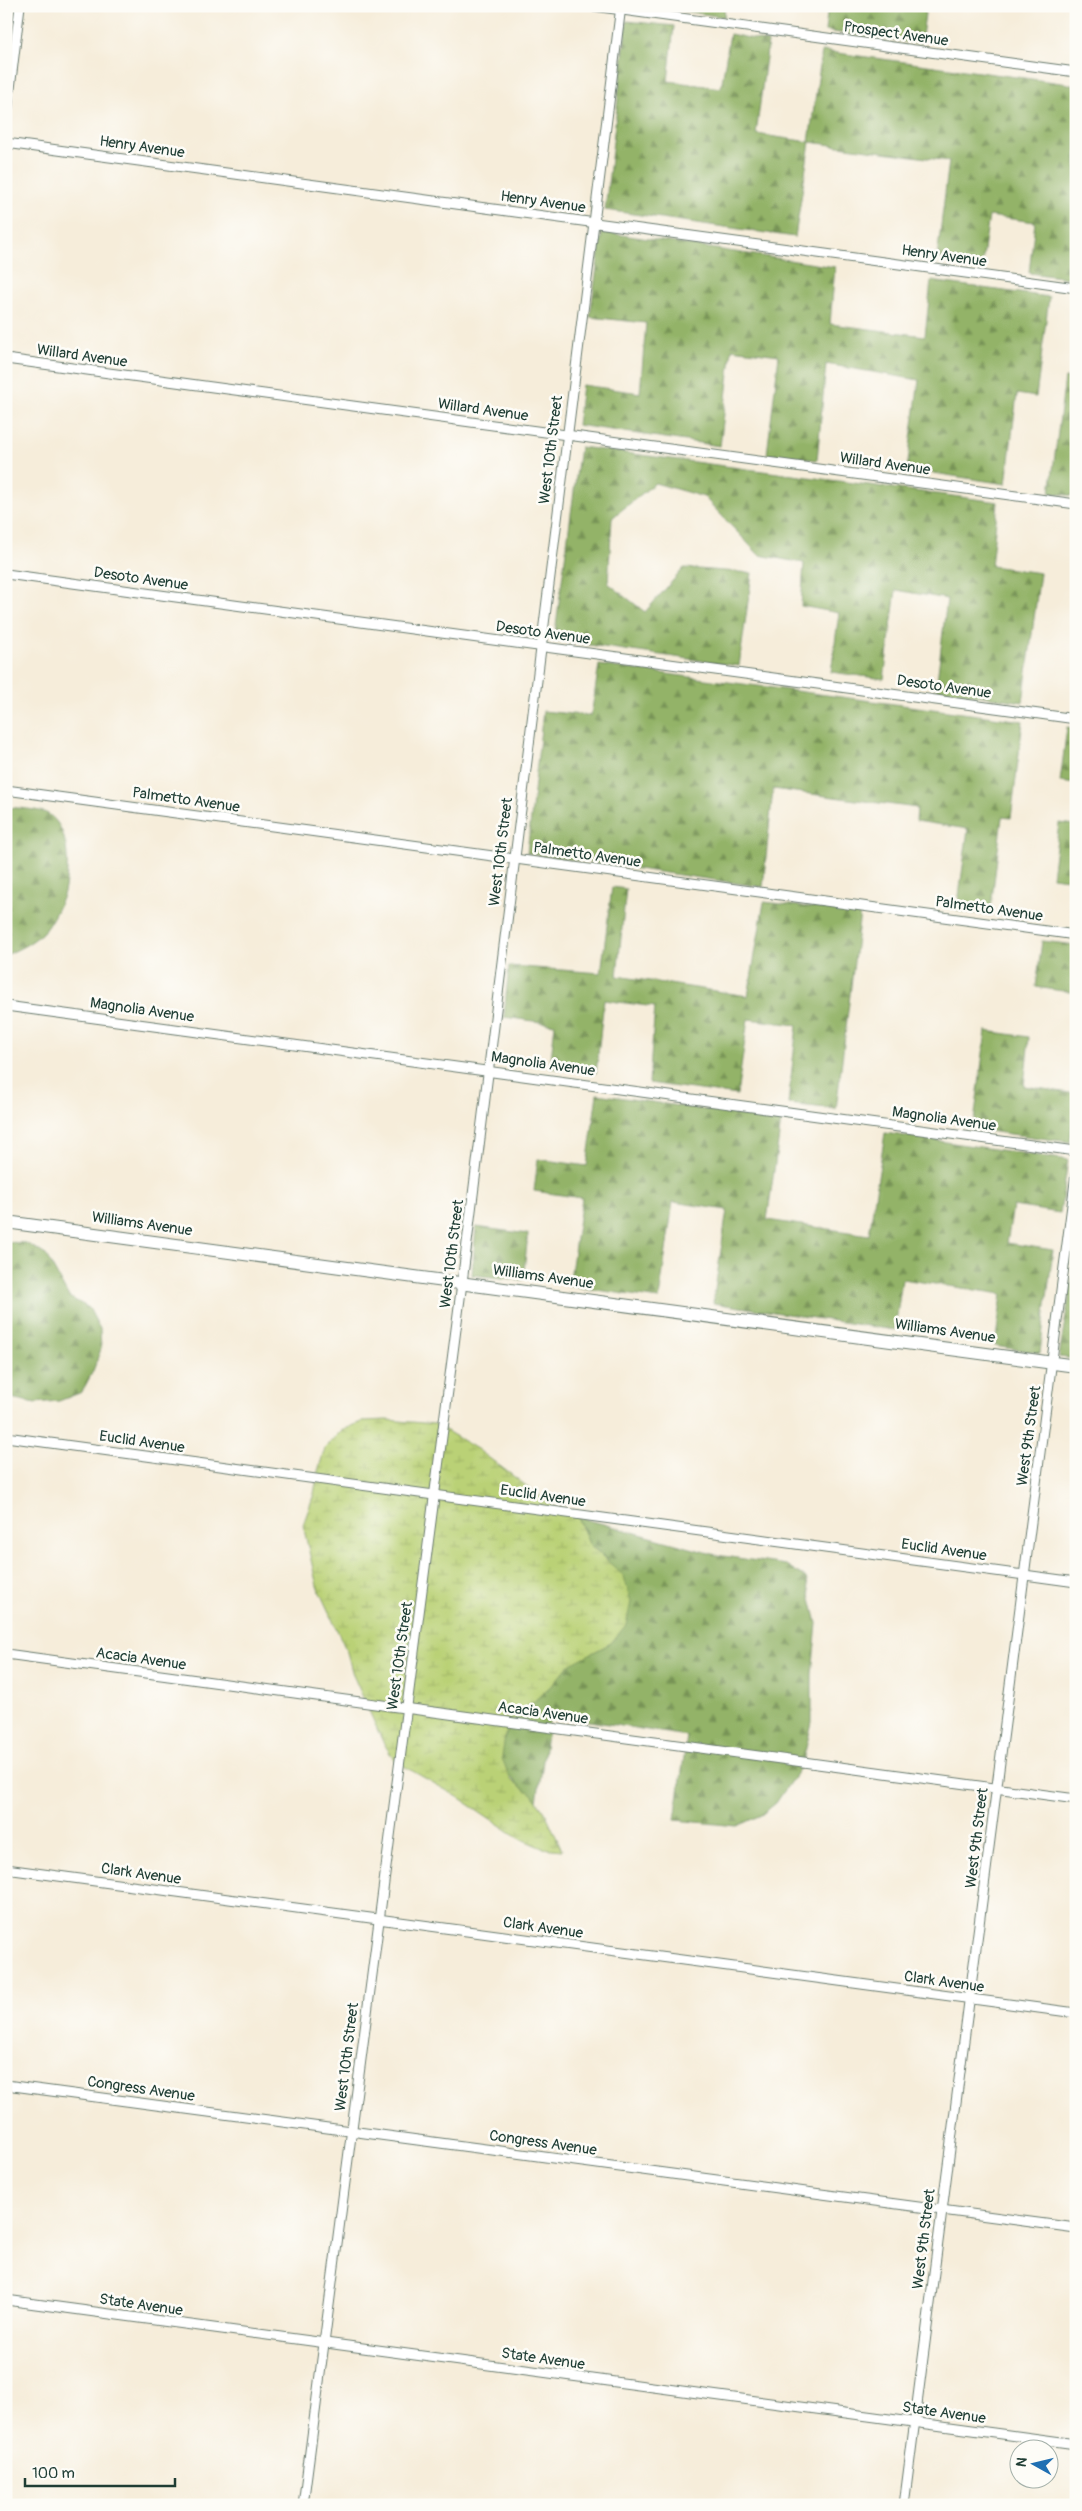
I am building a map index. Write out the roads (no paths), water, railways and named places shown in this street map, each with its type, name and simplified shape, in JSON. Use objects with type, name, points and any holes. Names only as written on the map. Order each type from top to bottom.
[{"type":"street","points":[[6,122],[20,6]]},
{"type":"street","name":"Prospect Avenue","points":[[593,6],[620,8],[1076,72]]},
{"type":"street","name":"West 10th Street","points":[[303,2505],[462,1283],[620,8]]},
{"type":"street","name":"Henry Avenue","points":[[6,143],[1076,288]]},
{"type":"street","name":"Willard Avenue","points":[[6,359],[1076,504]]},
{"type":"street","name":"Desoto Avenue","points":[[6,574],[1076,719]]},
{"type":"street","name":"Palmetto Avenue","points":[[6,790],[1076,935]]},
{"type":"street","name":"Magnolia Avenue","points":[[6,1006],[1076,1151]]},
{"type":"street","name":"West 9th Street","points":[[904,2505],[1076,1174]]},
{"type":"street","name":"Williams Avenue","points":[[6,1222],[1076,1366]]},
{"type":"street","name":"Euclid Avenue","points":[[6,1437],[1076,1582]]},
{"type":"street","name":"Acacia Avenue","points":[[6,1654],[1076,1799]]},
{"type":"street","name":"Clark Avenue","points":[[6,1870],[1076,2014]]},
{"type":"street","name":"Congress Avenue","points":[[6,2085],[1076,2228]]},
{"type":"street","name":"State Avenue","points":[[6,2300],[1076,2444]]}]
